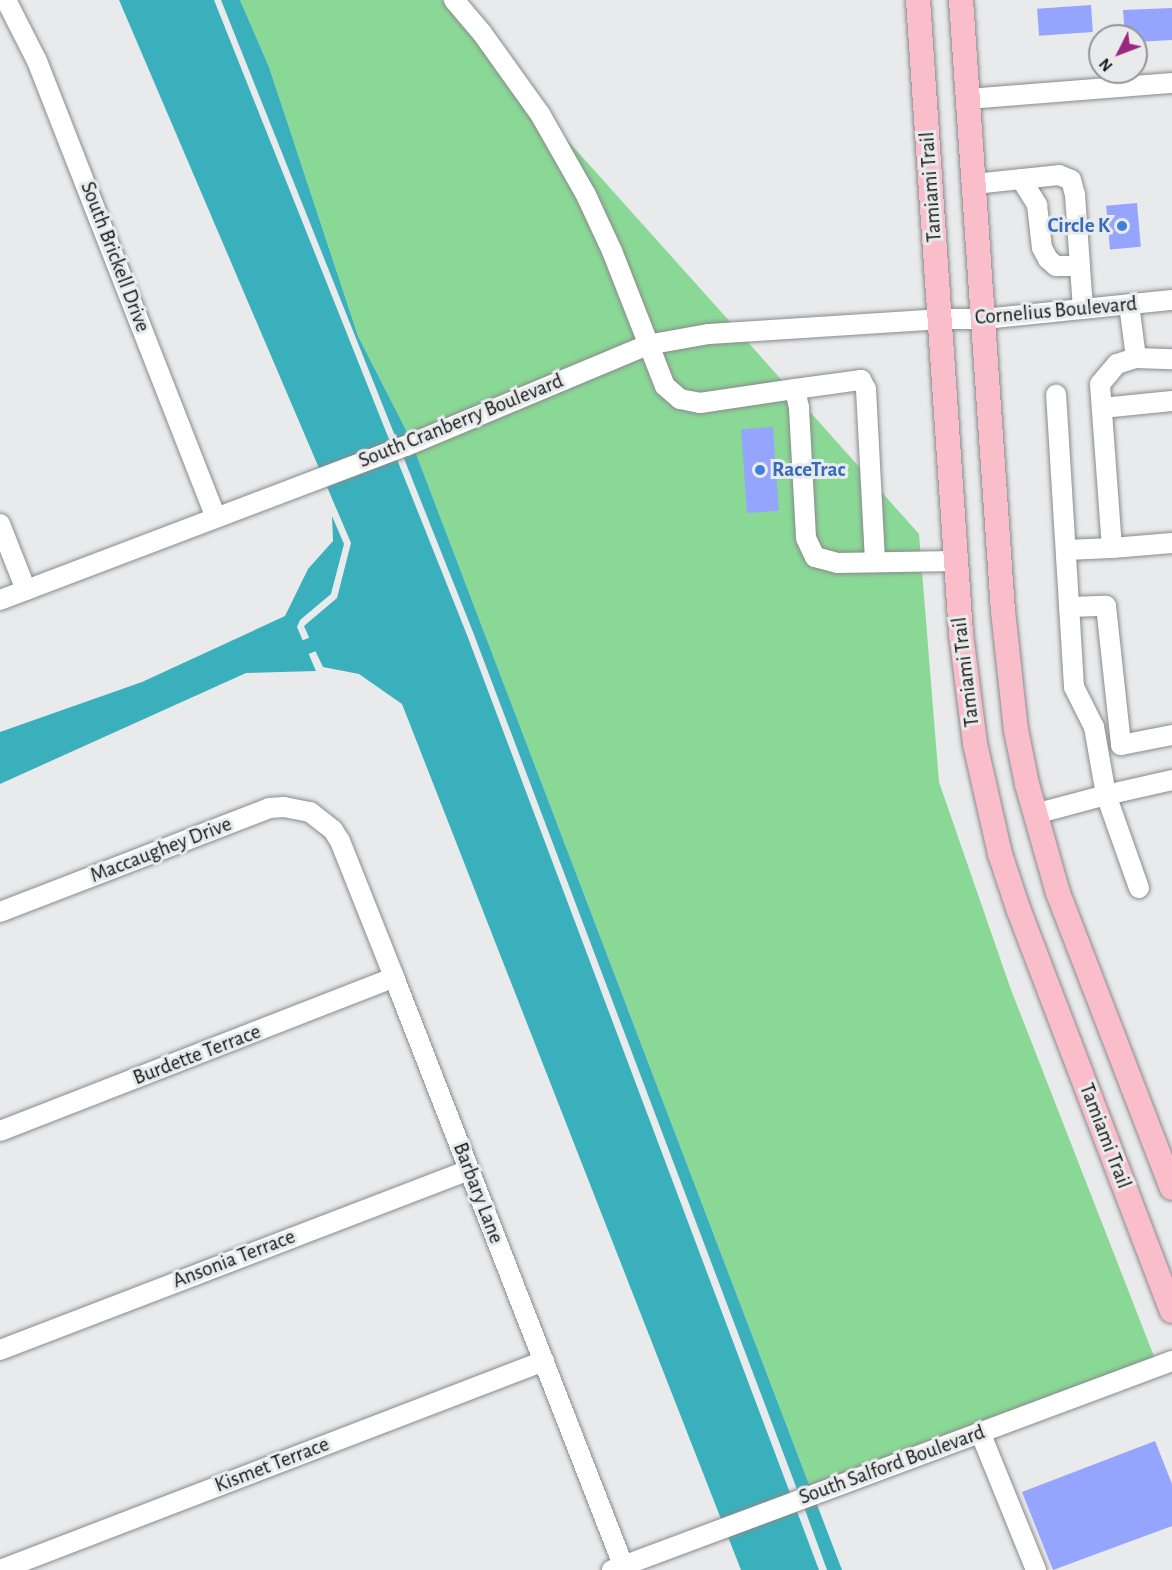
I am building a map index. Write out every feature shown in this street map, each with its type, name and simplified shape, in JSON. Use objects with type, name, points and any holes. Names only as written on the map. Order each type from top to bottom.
[{"type":"main road","name":"Tamiami Trail","points":[[918,0],[967,693],[986,799],[1000,854],[1019,911],[1172,1311]]},
{"type":"main road","name":"Tamiami Trail","points":[[961,0],[1008,669],[1016,730],[1035,814],[1058,893],[1172,1188]]},
{"type":"street","name":"South Brickell Drive","points":[[6,0],[20,23],[41,71],[216,517]]},
{"type":"street","points":[[454,0],[482,33],[540,114],[586,195],[617,262],[647,345],[665,386],[680,399],[700,403],[861,380],[866,388],[875,562]]},
{"type":"street","points":[[968,99],[1172,83]]},
{"type":"street","points":[[974,184],[1059,175],[1071,180],[1075,195],[1083,309]]},
{"type":"street","points":[[1021,179],[1037,205],[1042,249],[1047,259],[1056,267],[1080,266]]},
{"type":"street","name":"Cornelius Boulevard","points":[[939,319],[984,319],[1172,300]]},
{"type":"street","points":[[1129,304],[1136,358]]},
{"type":"street","name":"South Cranberry Boulevard","points":[[0,600],[406,446],[647,345],[708,334],[939,319]]},
{"type":"street","points":[[1112,548],[1100,384],[1117,364],[1136,358],[1172,359]]},
{"type":"street","points":[[795,389],[799,408],[806,537],[815,557],[837,562],[956,561]]},
{"type":"street","points":[[1056,395],[1074,687],[1094,727],[1106,795],[1139,888]]},
{"type":"street","points":[[1102,408],[1172,401]]},
{"type":"street","points":[[0,524],[26,590]]},
{"type":"street","points":[[1066,550],[1172,543]]},
{"type":"street","points":[[1069,607],[1106,606],[1121,745],[1172,735]]},
{"type":"street","points":[[1035,814],[1172,780]]},
{"type":"street","name":"Maccaughey Drive","points":[[0,912],[269,808],[297,808],[323,820]]},
{"type":"street","name":"Barbary Lane","points":[[323,820],[340,841],[394,977],[544,1361],[620,1569]]},
{"type":"street","name":"Burdette Terrace","points":[[0,1131],[394,977]]},
{"type":"street","name":"Ansonia Terrace","points":[[0,1350],[470,1170]]},
{"type":"street","name":"Kismet Terrace","points":[[0,1570],[544,1361]]},
{"type":"street","name":"South Salford Boulevard","points":[[620,1569],[1172,1361]]},
{"type":"street","points":[[980,1432],[1036,1570]]},
{"type":"green space","points":[[240,0],[442,0],[476,39],[533,119],[578,200],[605,255],[637,341],[409,436],[358,336],[269,67]]},
{"type":"green space","points":[[559,131],[732,324],[653,336],[620,247]]},
{"type":"green space","points":[[745,339],[919,534],[939,782],[1010,987],[1155,1359],[810,1487],[415,451],[649,353],[708,342]]},
{"type":"water","points":[[119,0],[214,0],[467,635],[819,1570],[741,1570],[402,704],[359,674],[323,667],[312,644],[304,626],[337,598],[351,543]]},
{"type":"water","points":[[221,0],[240,0],[269,67],[358,336],[409,436],[397,441]]},
{"type":"water","points":[[415,451],[810,1487],[798,1492],[473,632],[403,456]]},
{"type":"water","points":[[332,516],[344,544],[331,594],[300,620],[297,627],[316,671],[246,673],[0,784],[0,732],[142,682],[285,616],[308,569],[333,541]]},
{"type":"water","points":[[816,1502],[842,1570],[827,1570],[804,1507]]},
{"type":"building","points":[[1091,5],[1092,24],[1088,24],[1088,32],[1039,36],[1037,9]]},
{"type":"building","points":[[1172,8],[1172,40],[1148,41],[1148,24],[1124,24],[1123,10]]},
{"type":"building","points":[[1137,203],[1141,247],[1110,250],[1106,206]]},
{"type":"building","name":"RaceTrac","points":[[773,427],[779,511],[747,513],[741,429]]},
{"type":"building","points":[[1155,1441],[1172,1484],[1172,1526],[1053,1570],[1022,1492]]},
{"type":"waterway","points":[[287,654],[312,644]]},
{"type":"place","name":"Circle K","points":[[1122,226]]},
{"type":"place","name":"RaceTrac","points":[[760,470]]}]
